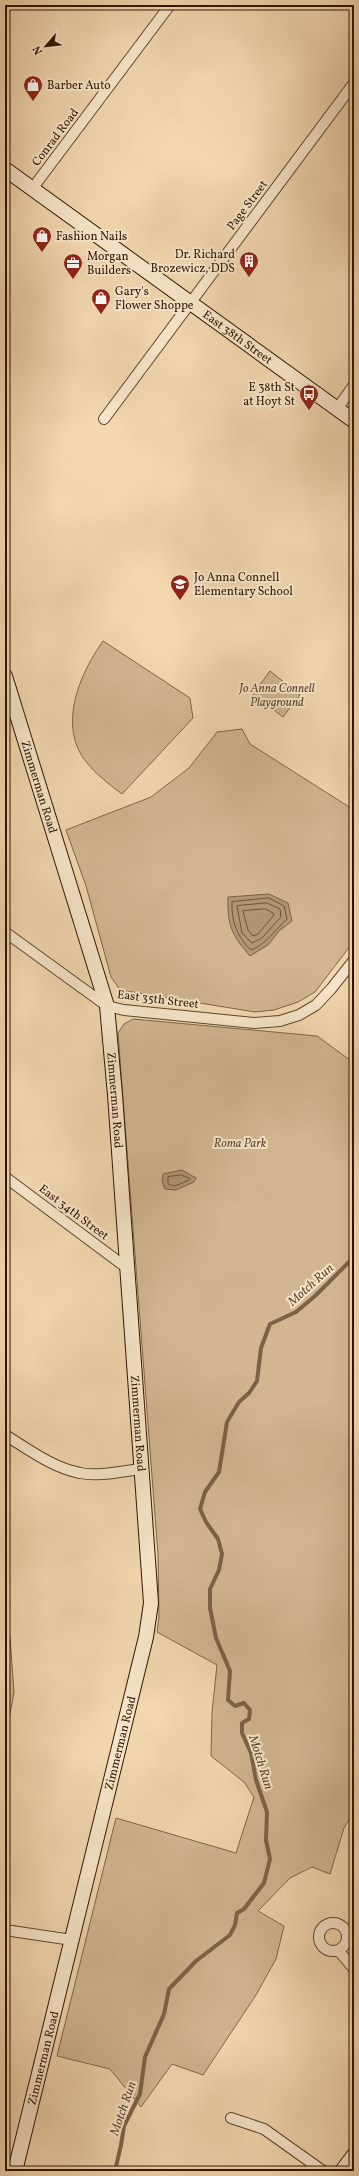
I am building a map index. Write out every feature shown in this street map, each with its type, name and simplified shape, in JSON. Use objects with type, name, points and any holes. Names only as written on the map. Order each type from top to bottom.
[{"type":"street","name":"Conrad Road","points":[[32,188],[170,5]]},
{"type":"street","name":"Page Street","points":[[104,419],[354,83]]},
{"type":"street","name":"East 38th Street","points":[[5,169],[354,421]]},
{"type":"street","points":[[337,408],[354,385]]},
{"type":"street","name":"Zimmerman Road","points":[[5,676],[107,1006],[151,1603],[150,1620],[15,2171]]},
{"type":"street","name":"East 35th Street","points":[[5,932],[107,1006],[124,1010],[254,1023],[280,1021],[306,1011],[323,999],[354,960]]},
{"type":"street","name":"East 34th Street","points":[[5,1177],[127,1268]]},
{"type":"street","points":[[5,1435],[41,1457],[63,1468],[80,1473],[99,1474],[142,1468]]},
{"type":"street","points":[[5,1930],[72,1940]]},
{"type":"street","points":[[338,1950],[354,1969]]},
{"type":"street","points":[[231,2118],[264,2129],[323,2171]]},
{"type":"street","points":[[342,2171],[354,2155]]},
{"type":"green space","points":[[103,641],[190,698],[193,718],[122,794],[99,776],[87,763],[78,749],[73,734],[75,701],[79,685],[86,669]]},
{"type":"green space","name":"Jo Anna Connell Playground","points":[[270,671],[300,695],[283,717],[253,694]]},
{"type":"green space","points":[[242,729],[250,744],[354,810],[354,941],[315,992],[298,1002],[274,1010],[255,1012],[120,990],[111,977],[86,886],[66,830],[151,797],[189,768],[217,732]]},
{"type":"green space","name":"Roma Park","points":[[133,1019],[317,1036],[354,1063],[354,1811],[344,1828],[330,1874],[312,1867],[290,1878],[258,1911],[284,1926],[276,1959],[256,1995],[203,2075],[172,2064],[141,2107],[110,2069],[57,2056],[116,1818],[236,1853],[254,1797],[244,1782],[211,1756],[212,1712],[217,1665],[157,1632],[159,1617],[158,1554],[118,1033],[124,1024]]},
{"type":"green space","points":[[5,1636],[10,1637],[14,1692],[5,1741]]},
{"type":"water","points":[[269,894],[288,903],[292,921],[280,930],[268,945],[250,956],[232,930],[228,916],[228,897]]},
{"type":"water","points":[[182,1170],[196,1178],[194,1182],[176,1190],[165,1189],[162,1181],[163,1174]]},
{"type":"waterway","name":"Motch Run","points":[[115,2171],[124,2126],[140,2094],[145,2057],[164,2014],[169,1989],[196,1961],[230,1935],[235,1925],[237,1913],[244,1909],[264,1883],[270,1859],[266,1840],[267,1812],[256,1780],[251,1753],[242,1733],[242,1723],[249,1719],[250,1710],[244,1703],[235,1706],[228,1700],[230,1671],[216,1638],[210,1608],[210,1589],[219,1570],[222,1554],[218,1539],[206,1522],[200,1509],[205,1492],[219,1472],[227,1422],[239,1402],[249,1393],[257,1381],[261,1348],[270,1324],[296,1312],[315,1296],[354,1257]]},
{"type":"place","name":"Barber Auto","points":[[33,102]]},
{"type":"place","name":"Fashion Nails","points":[[42,253]]},
{"type":"place","name":"Dr. Richard Brozewicz, DDS","points":[[249,278]]},
{"type":"place","name":"Morgan Builders","points":[[73,280]]},
{"type":"place","name":"Gary's Flower Shoppe","points":[[101,315]]},
{"type":"place","name":"E 38th St at Hoyt St","points":[[309,411]]},
{"type":"place","name":"Jo Anna Connell Elementary School","points":[[180,601]]}]
